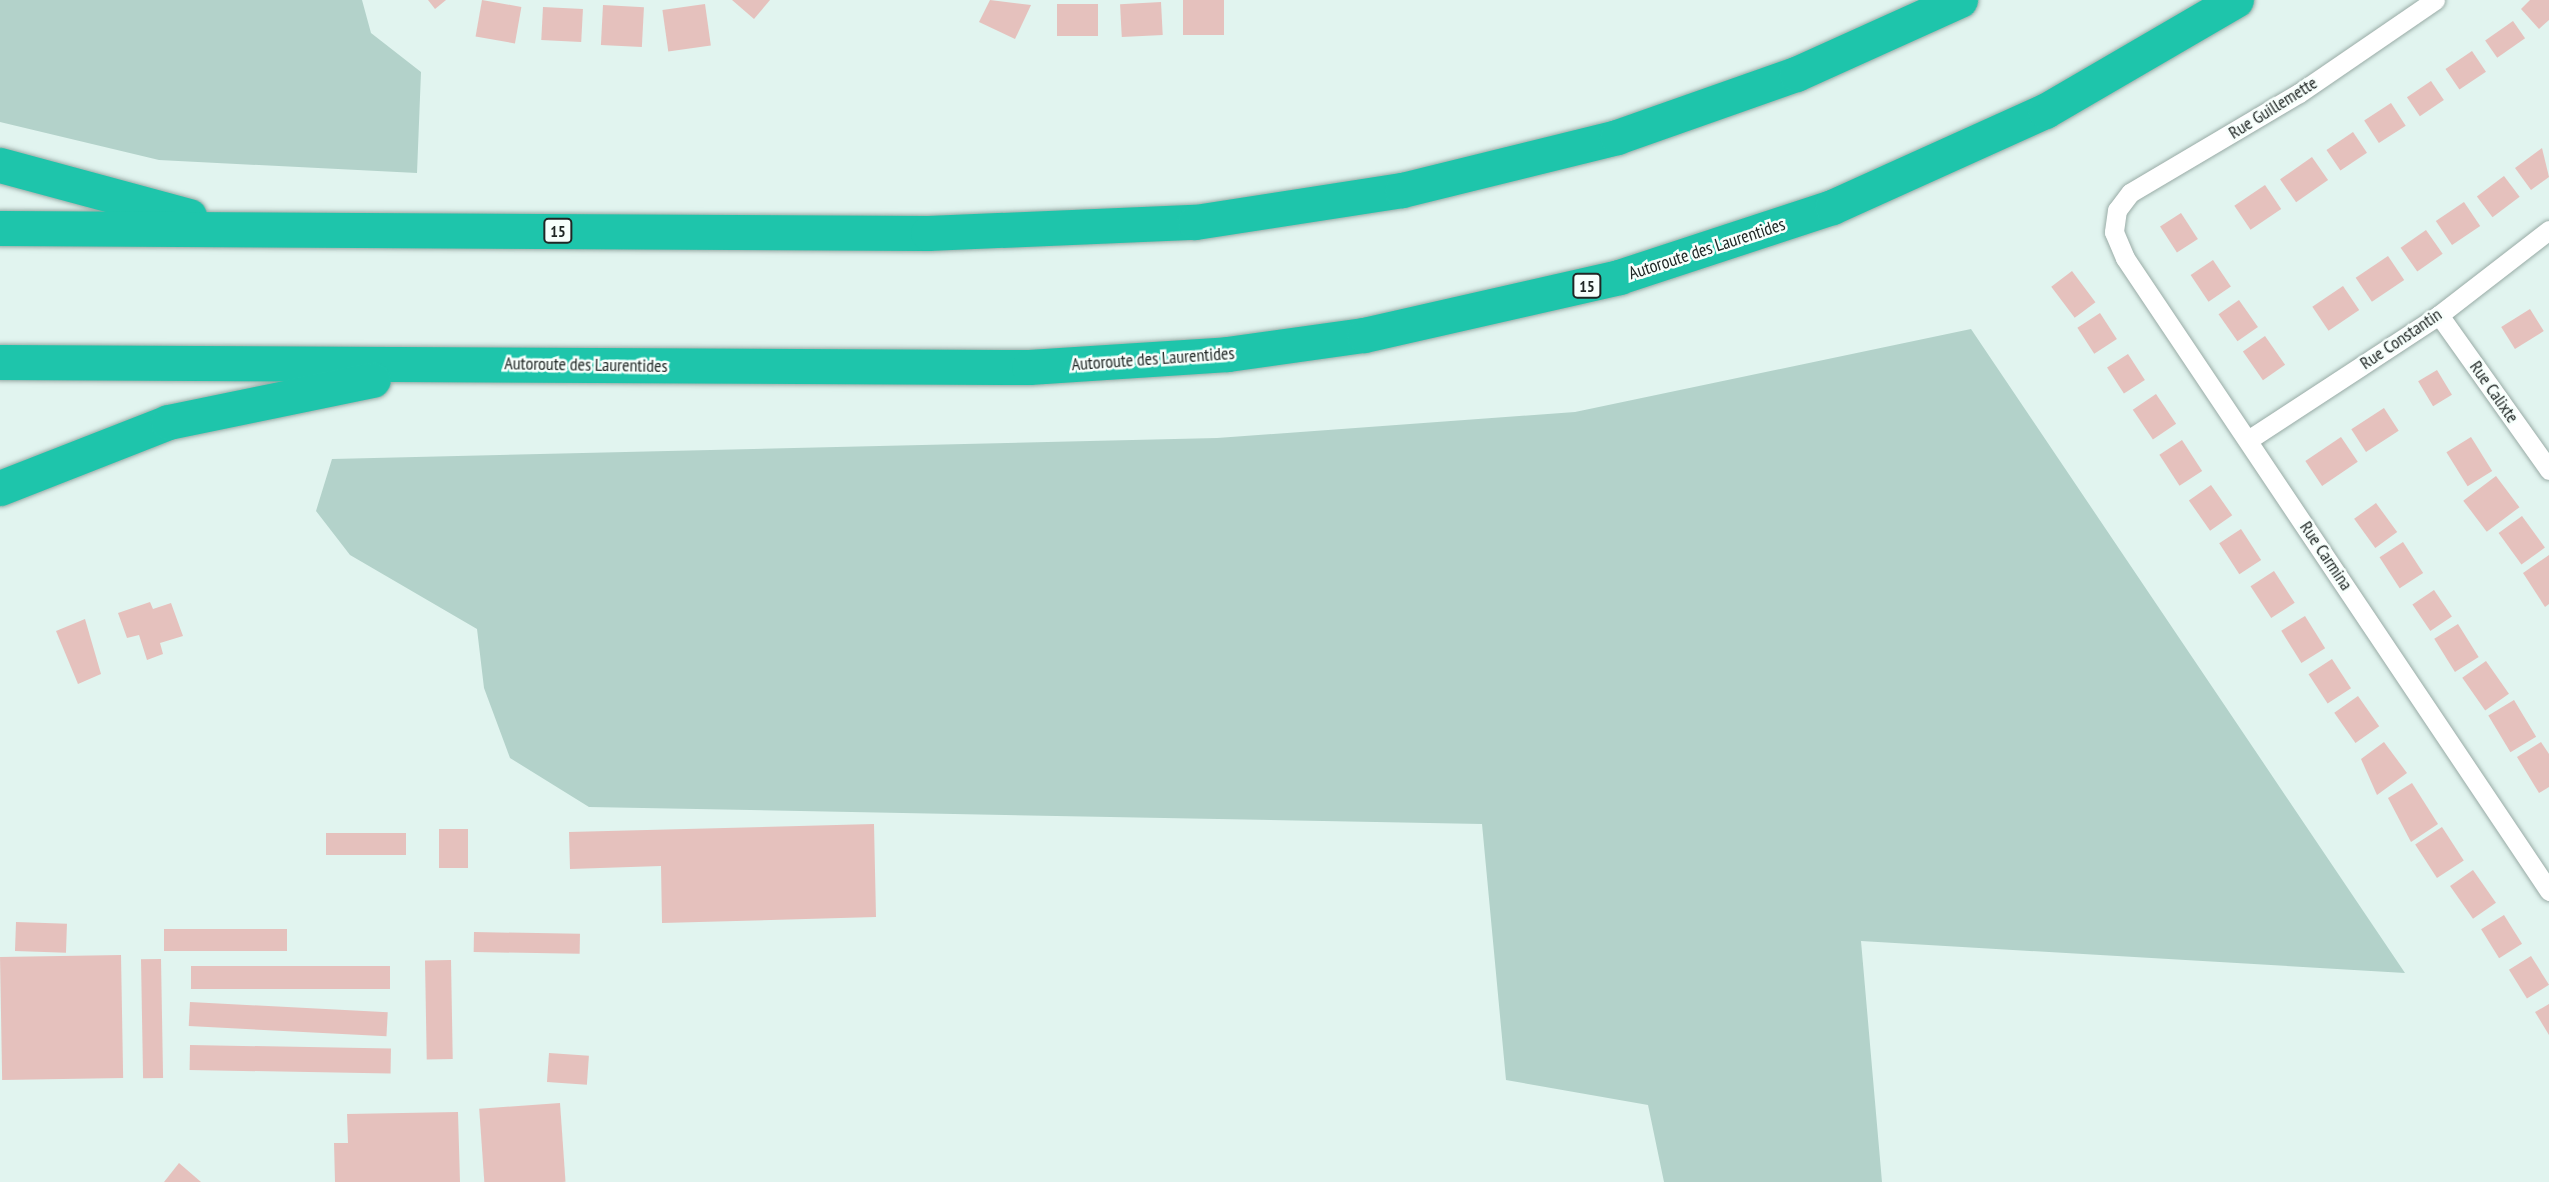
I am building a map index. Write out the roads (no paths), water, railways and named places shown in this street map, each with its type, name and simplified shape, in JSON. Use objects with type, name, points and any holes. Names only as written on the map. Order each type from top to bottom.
[{"type":"highway","name":"15","points":[[0,228],[928,233],[1099,230],[1239,217],[1425,186],[1627,135],[1796,74],[1960,0]]},
{"type":"highway","name":"Autoroute des Laurentides","points":[[0,362],[1068,365],[1263,350],[1436,322],[1665,264],[1844,202],[2045,111],[2236,0]]},
{"type":"highway","points":[[0,164],[239,229]]},
{"type":"highway","points":[[0,488],[210,411],[458,364]]},
{"type":"street","name":"Rue Guillemette","points":[[2115,217],[2130,193],[2300,93],[2435,0]]},
{"type":"street","name":"Rue Carmina","points":[[2115,217],[2115,239],[2124,258],[2549,891]]},
{"type":"street","name":"Rue Constantin","points":[[2248,440],[2439,315],[2549,230]]},
{"type":"street","name":"Rue Calixte","points":[[2439,315],[2549,470]]}]
